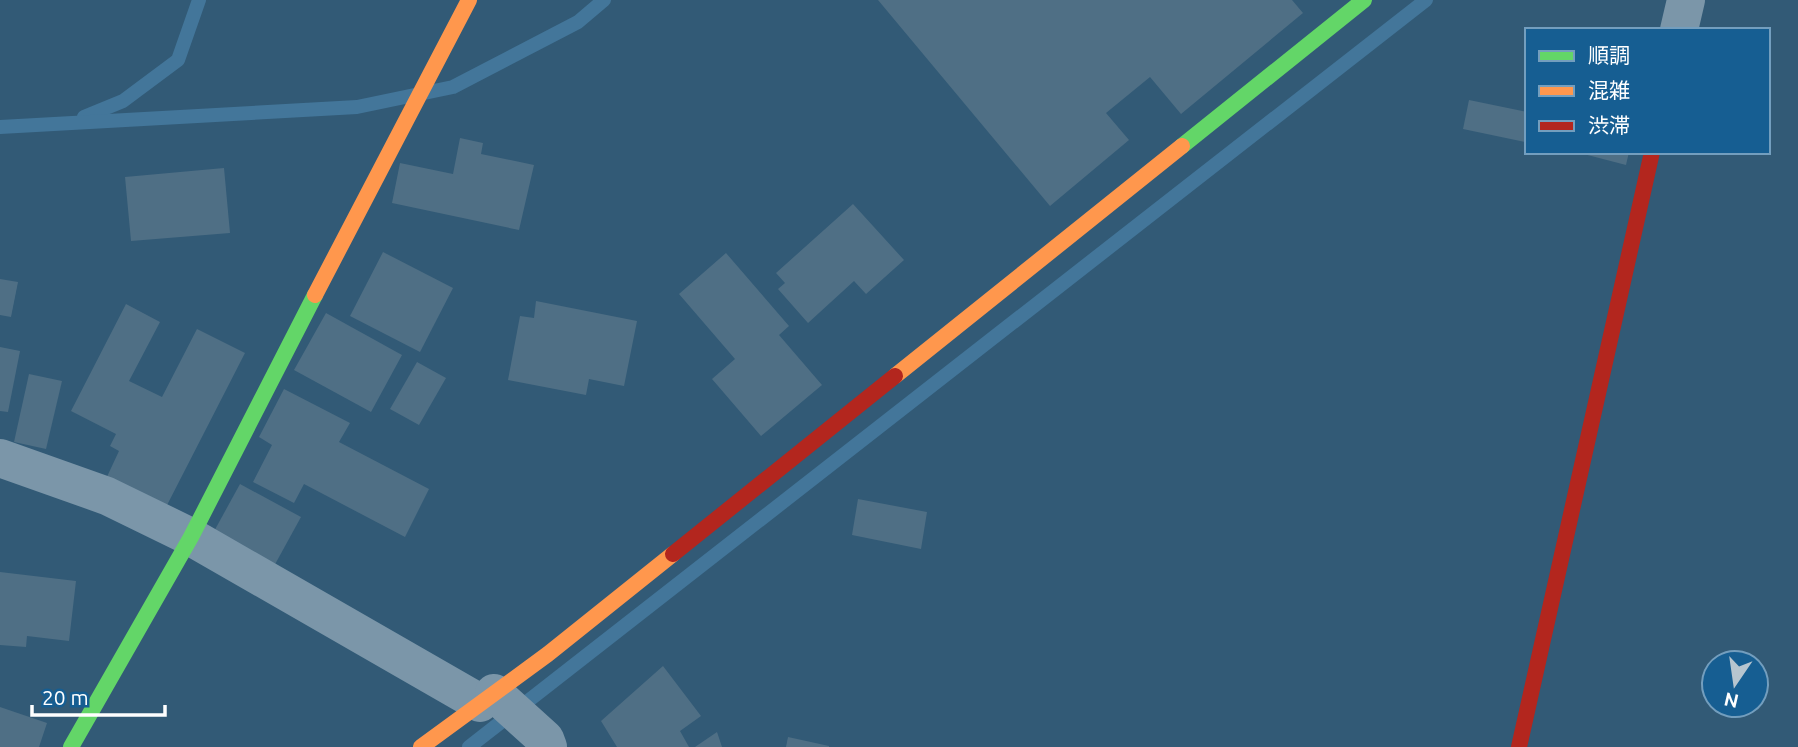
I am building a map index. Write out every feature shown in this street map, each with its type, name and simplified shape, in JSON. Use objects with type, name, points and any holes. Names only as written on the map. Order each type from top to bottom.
[{"type":"street","points":[[71,747],[191,537],[469,0]]},
{"type":"street","points":[[421,747],[548,654],[1364,0]]},
{"type":"street","points":[[1679,28],[1686,0]]},
{"type":"street","points":[[1519,747],[1652,154]]},
{"type":"street","points":[[0,458],[107,496],[191,537],[487,698],[544,739],[548,747]]},
{"type":"building","points":[[878,0],[1292,0],[1303,13],[1181,114],[1150,77],[1106,113],[1129,140],[1050,206]]},
{"type":"building","points":[[1469,100],[1525,112],[1525,142],[1463,129]]},
{"type":"building","points":[[460,138],[483,143],[481,154],[534,165],[519,230],[392,203],[400,163],[453,174]]},
{"type":"building","points":[[1584,154],[1629,154],[1626,165]]},
{"type":"building","points":[[224,168],[230,233],[131,241],[125,177]]},
{"type":"building","points":[[853,204],[904,260],[866,294],[854,281],[808,323],[778,289],[785,283],[776,273]]},
{"type":"building","points":[[383,252],[453,288],[420,352],[350,316]]},
{"type":"building","points":[[726,253],[789,326],[779,335],[822,385],[761,436],[712,379],[735,359],[679,294]]},
{"type":"building","points":[[0,279],[18,282],[11,317],[0,315]]},
{"type":"building","points":[[536,301],[637,321],[624,386],[589,379],[586,395],[508,380],[520,316],[534,318]]},
{"type":"building","points":[[126,304],[160,322],[129,381],[162,397],[197,329],[245,353],[164,511],[105,481],[119,451],[110,446],[116,434],[71,411]]},
{"type":"building","points":[[326,313],[402,355],[371,412],[294,370]]},
{"type":"building","points":[[0,347],[20,351],[8,412],[0,411]]},
{"type":"building","points":[[417,362],[446,378],[419,425],[390,409]]},
{"type":"building","points":[[29,374],[62,381],[46,449],[14,442]]},
{"type":"building","points":[[284,389],[350,423],[339,442],[429,489],[405,537],[304,484],[294,503],[253,482],[272,445],[259,437]]},
{"type":"building","points":[[240,484],[301,517],[273,568],[212,535]]},
{"type":"building","points":[[858,499],[927,512],[921,549],[852,535]]},
{"type":"building","points":[[0,572],[76,581],[69,641],[27,636],[26,647],[0,645]]},
{"type":"building","points":[[663,666],[701,716],[680,731],[689,747],[617,747],[601,721]]},
{"type":"building","points":[[0,707],[47,723],[39,747],[0,747]]},
{"type":"building","points":[[717,732],[722,747],[695,747]]},
{"type":"building","points":[[788,737],[829,746],[829,747],[786,747]]},
{"type":"waterway","points":[[84,117],[123,101],[178,60],[199,0]]},
{"type":"waterway","points":[[0,127],[357,107],[453,87],[578,22],[604,0]]},
{"type":"waterway","points":[[469,747],[1426,0]]},
{"type":"traffic: fast","points":[[1182,146],[1364,0]]},
{"type":"traffic: fast","points":[[71,747],[191,537],[315,295]]},
{"type":"traffic: slow","points":[[315,295],[469,0]]},
{"type":"traffic: slow","points":[[895,376],[1182,146]]},
{"type":"traffic: slow","points":[[421,747],[548,654],[673,554]]},
{"type":"traffic: jam","points":[[1519,747],[1652,154]]},
{"type":"traffic: jam","points":[[673,554],[895,376]]}]
